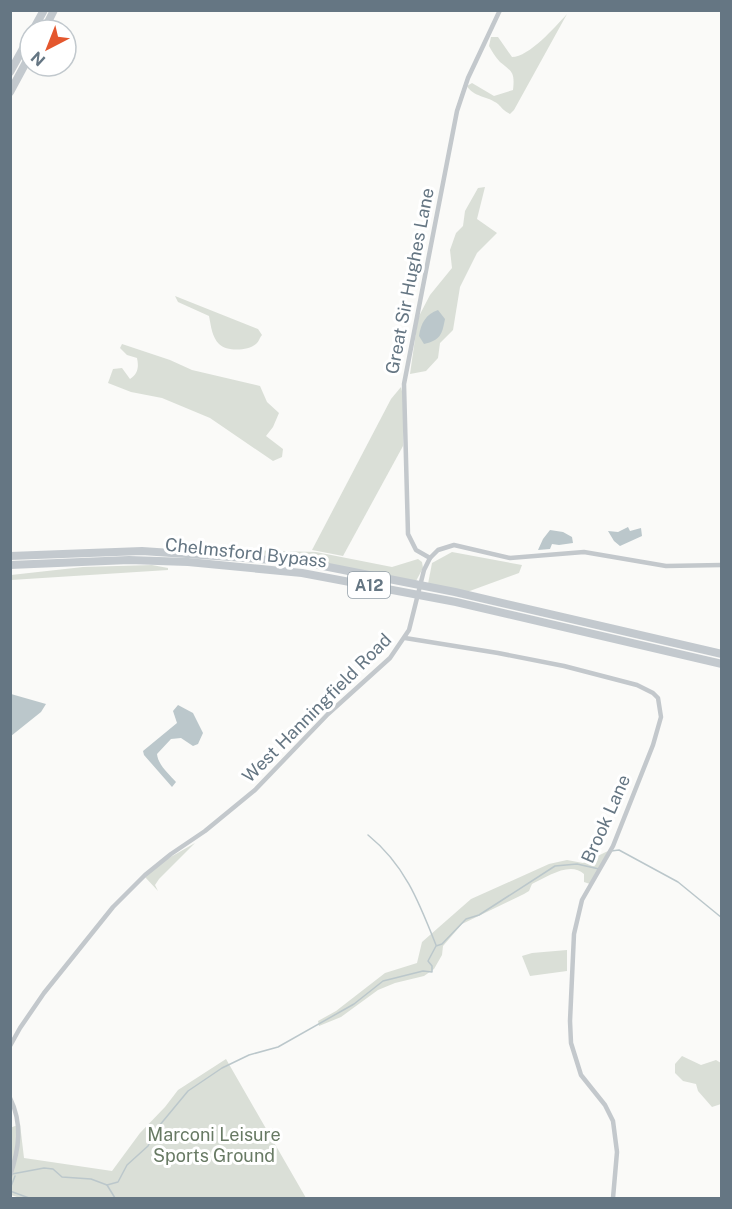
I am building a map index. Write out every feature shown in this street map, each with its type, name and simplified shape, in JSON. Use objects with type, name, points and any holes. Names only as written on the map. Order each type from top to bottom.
[{"type":"highway","points":[[10,72],[18,58]]},
{"type":"highway","points":[[10,92],[18,78]]},
{"type":"highway","name":"Chelmsford Bypass","points":[[10,554],[142,551],[303,562],[455,592],[722,654]]},
{"type":"highway","name":"Chelmsford Bypass","points":[[10,565],[129,560],[188,562],[302,573],[456,602],[722,664]]},
{"type":"highway","name":"A12","points":[[10,571],[45,563]]},
{"type":"street","name":"Great Sir Hughes Lane","points":[[430,558],[416,550],[408,534],[404,384],[457,111],[468,78],[500,10]]},
{"type":"street","points":[[430,558],[438,550],[454,545],[510,558],[584,552],[666,566],[722,564]]},
{"type":"street","name":"West Hanningfield Road","points":[[10,1046],[45,993],[113,907],[145,875],[205,831],[268,778],[328,714],[390,658],[405,638],[416,607],[424,570],[430,558]]},
{"type":"street","name":"Brook Lane","points":[[405,638],[498,652],[564,666],[637,686],[653,693],[658,698],[661,717],[653,745],[613,846],[582,900],[574,934],[571,1043],[581,1075],[605,1105],[613,1121],[617,1152],[613,1198]]},
{"type":"street","points":[[10,1098],[20,1124],[19,1143],[10,1176]]},
{"type":"green space","points":[[567,14],[510,114],[494,101],[470,90],[467,86],[472,83],[494,96],[513,90],[512,73],[498,60],[489,46],[491,37],[498,37],[512,57],[519,56],[541,40]]},
{"type":"green space","points":[[485,187],[477,219],[497,233],[477,253],[460,287],[453,330],[440,343],[438,358],[426,371],[410,374],[418,318],[430,295],[452,268],[450,250],[456,233],[463,226],[465,211],[478,188]]},
{"type":"green space","points":[[175,296],[258,329],[262,335],[257,343],[249,348],[223,347],[215,338],[209,316],[178,302]]},
{"type":"green space","points":[[122,344],[192,370],[260,386],[267,402],[279,413],[266,436],[283,449],[282,457],[273,461],[210,418],[162,398],[131,392],[108,383],[113,369],[122,368],[130,379],[137,370],[137,358],[127,355],[120,348]]},
{"type":"green space","points":[[401,387],[404,400],[403,446],[343,556],[312,550],[391,399]]},
{"type":"green space","points":[[244,550],[316,552],[392,567],[418,559],[422,562],[423,568],[416,581],[309,560],[249,554]]},
{"type":"green space","points":[[452,552],[522,565],[519,573],[467,592],[428,584],[432,563]]},
{"type":"green space","points":[[152,565],[168,568],[168,570],[11,580],[11,575],[83,567]]},
{"type":"green space","points":[[195,843],[159,879],[155,885],[158,891],[145,877],[155,866]]},
{"type":"green space","points":[[608,851],[590,884],[584,882],[584,874],[572,869],[558,872],[532,884],[529,891],[524,894],[462,924],[443,946],[442,955],[434,969],[424,976],[378,990],[341,1017],[319,1026],[318,1021],[336,1011],[385,973],[417,963],[422,942],[471,899],[549,864],[567,860],[583,863]]},
{"type":"green space","points":[[567,950],[567,971],[530,976],[522,956],[532,953]]},
{"type":"green space","points":[[682,1056],[701,1065],[716,1060],[721,1063],[721,1104],[712,1107],[698,1091],[696,1084],[683,1081],[675,1073],[675,1064]]},
{"type":"green space","name":"Marconi Leisure Sports Ground","points":[[226,1059],[306,1198],[20,1198],[11,1195],[10,1128],[20,1124],[24,1158],[112,1171],[140,1133],[178,1090]]},
{"type":"shaded area","points":[[438,310],[445,319],[442,332],[434,341],[424,344],[419,336],[421,327],[430,314]]},
{"type":"shaded area","points":[[628,527],[630,531],[641,528],[642,536],[620,546],[608,531],[618,532]]},
{"type":"shaded area","points":[[550,530],[563,532],[572,537],[573,543],[552,544],[550,549],[538,550]]},
{"type":"shaded area","points":[[11,694],[46,704],[41,712],[11,736]]},
{"type":"shaded area","points":[[178,705],[193,713],[203,733],[198,744],[193,746],[181,738],[171,739],[157,754],[162,766],[176,782],[172,787],[143,751],[177,723],[173,711]]},
{"type":"waterway","points":[[368,835],[392,859],[410,885],[436,945]]},
{"type":"waterway","points":[[611,851],[619,850],[678,882],[722,918]]},
{"type":"waterway","points":[[12,1174],[44,1168],[53,1169],[62,1177],[91,1179],[107,1185],[118,1182],[127,1165],[148,1146],[159,1126],[188,1091],[222,1068],[249,1055],[278,1047],[354,1004],[383,981],[423,971],[432,972],[432,966],[428,961],[436,946],[442,944],[466,919],[479,915],[555,866],[577,864],[599,869]]},
{"type":"waterway","points":[[10,1189],[15,1176]]},
{"type":"waterway","points":[[107,1185],[115,1198]]},
{"type":"waterway","points":[[10,1191],[29,1198]]}]
